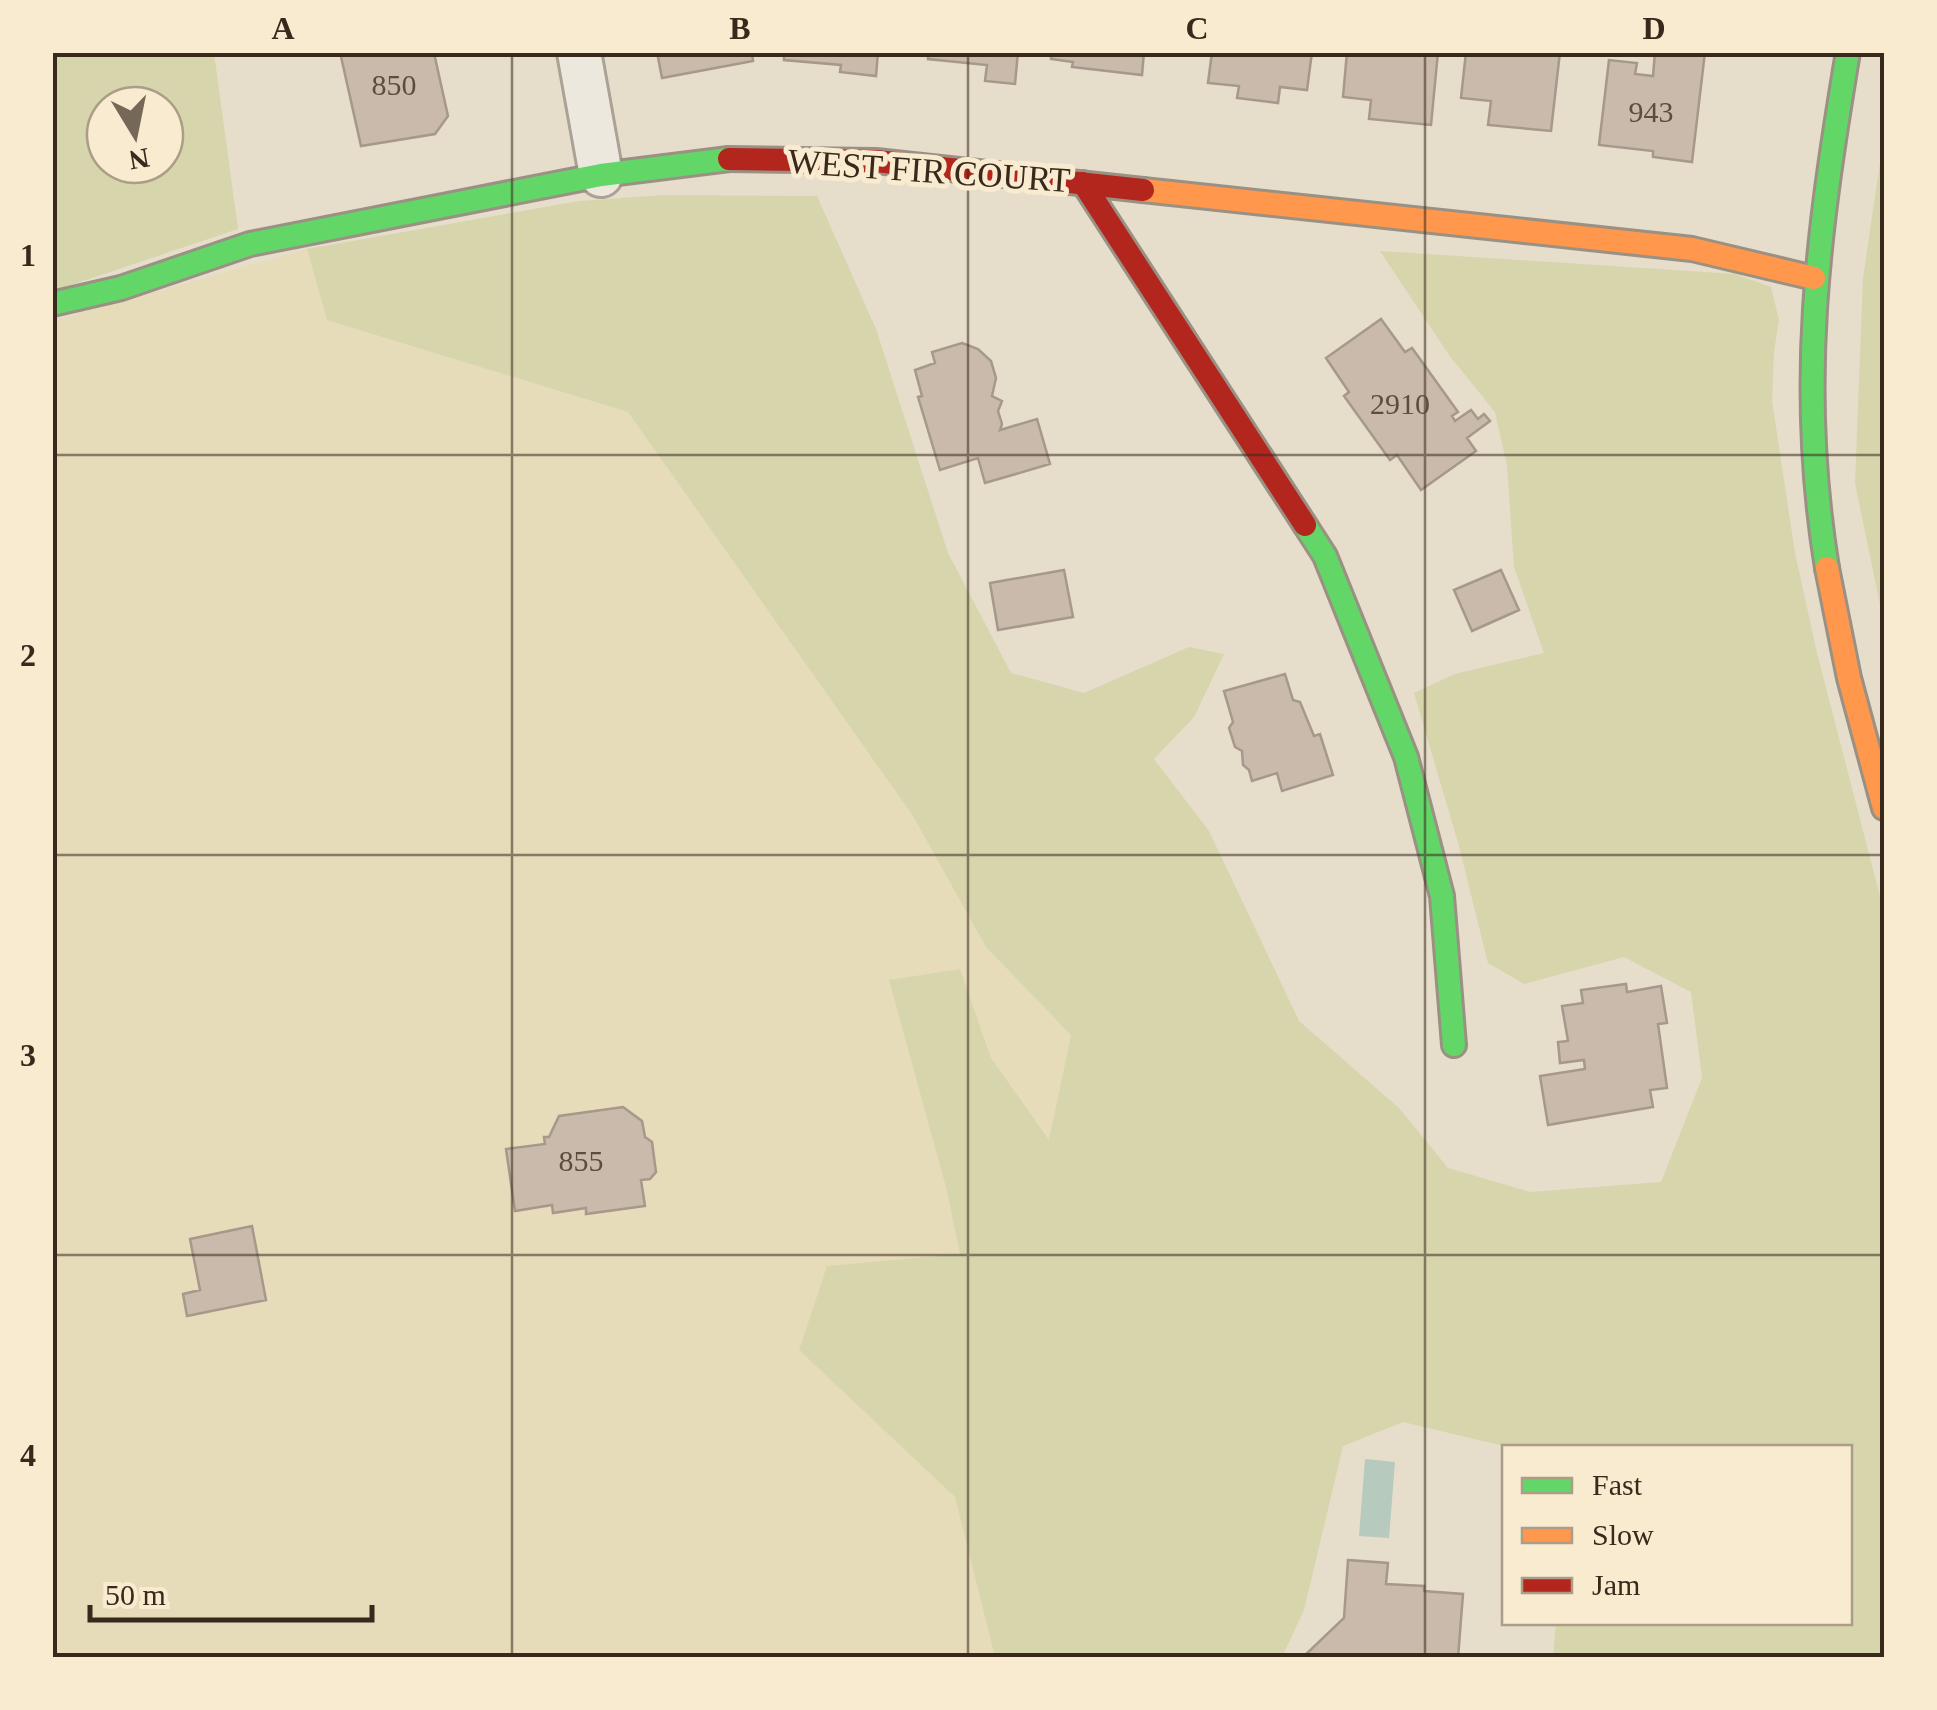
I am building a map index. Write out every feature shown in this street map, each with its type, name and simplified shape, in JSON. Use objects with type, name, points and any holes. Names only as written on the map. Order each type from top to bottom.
[{"type":"street","points":[[579,52],[601,174]]},
{"type":"street","points":[[1848,52],[1814,278],[1812,427],[1817,507],[1830,590],[1864,743],[1884,808]]},
{"type":"street","name":"WEST FIR COURT","points":[[52,304],[122,288],[250,244],[601,174],[736,158],[876,161],[1692,249],[1814,278]]},
{"type":"street","points":[[1083,183],[1325,556],[1406,758],[1442,896],[1454,1045]]},
{"type":"shaded area","points":[[52,53],[214,53],[238,229],[53,291]]},
{"type":"shaded area","points":[[1884,136],[1884,624],[1855,483],[1863,278]]},
{"type":"shaded area","points":[[664,195],[817,196],[876,329],[948,553],[1011,673],[1084,693],[1189,647],[1224,654],[1194,717],[1154,759],[1209,831],[1299,1021],[1399,1108],[1448,1168],[1530,1192],[1661,1182],[1702,1078],[1691,992],[1624,957],[1524,984],[1488,963],[1414,693],[1455,674],[1544,653],[1514,567],[1507,465],[1495,412],[1449,355],[1380,251],[1735,274],[1771,287],[1779,320],[1772,401],[1795,553],[1884,912],[1884,1657],[1553,1657],[1556,1625],[1852,1625],[1852,1445],[1502,1446],[1403,1422],[1343,1446],[1304,1610],[1282,1657],[995,1657],[955,1497],[799,1350],[827,1266],[960,1254],[947,1191],[889,980],[960,969],[991,1058],[1049,1140],[1071,1035],[986,947],[913,816],[628,412],[327,320],[307,249],[579,201]]},
{"type":"shaded area","points":[[307,249],[328,320],[628,412],[913,816],[986,947],[1071,1035],[1049,1141],[991,1058],[960,969],[947,1191],[960,1254],[827,1267],[799,1350],[955,1497],[995,1657],[53,1658],[53,321]]},
{"type":"shaded area","points":[[1365,1459],[1395,1462],[1389,1538],[1359,1536]]},
{"type":"building","points":[[340,52],[437,52],[434,53],[448,116],[435,134],[361,146]]},
{"type":"building","points":[[657,52],[752,52],[753,61],[662,78]]},
{"type":"building","points":[[784,52],[878,52],[876,76],[840,72],[841,65],[784,60]]},
{"type":"building","points":[[928,52],[1018,52],[1015,84],[985,81],[987,65],[928,59]]},
{"type":"building","points":[[1052,52],[1144,52],[1142,75],[1072,67],[1073,62],[1051,59]]},
{"type":"building","points":[[1212,52],[1312,52],[1307,90],[1280,87],[1278,103],[1237,98],[1239,86],[1208,83]]},
{"type":"building","points":[[1347,52],[1438,52],[1431,125],[1369,119],[1371,100],[1343,97]]},
{"type":"building","points":[[1466,52],[1560,52],[1551,131],[1488,125],[1491,101],[1461,98]]},
{"type":"building","points":[[1655,52],[1705,52],[1692,162],[1653,157],[1653,151],[1599,145],[1609,60],[1637,63],[1635,74],[1653,76]]},
{"type":"building","points":[[1381,319],[1405,352],[1412,348],[1458,412],[1452,416],[1455,421],[1471,410],[1478,419],[1484,414],[1490,421],[1467,438],[1476,451],[1421,490],[1397,455],[1390,460],[1344,396],[1349,392],[1326,358]]},
{"type":"building","points":[[962,343],[978,349],[991,361],[996,378],[992,396],[1002,401],[998,411],[1000,430],[1037,419],[1050,464],[985,483],[978,458],[940,470],[918,397],[922,396],[915,370],[935,363],[932,352]]},
{"type":"building","points":[[1064,570],[1073,617],[998,630],[990,583]]},
{"type":"building","points":[[1501,570],[1519,610],[1472,631],[1454,590]]},
{"type":"building","points":[[1285,674],[1293,700],[1300,702],[1314,736],[1320,734],[1333,775],[1282,791],[1277,773],[1252,781],[1229,728],[1233,722],[1224,691]]},
{"type":"building","points":[[1626,984],[1627,992],[1661,986],[1667,1023],[1658,1024],[1667,1088],[1650,1090],[1653,1107],[1548,1125],[1540,1076],[1585,1069],[1584,1060],[1560,1063],[1558,1042],[1568,1041],[1562,1006],[1583,1003],[1581,990]]},
{"type":"building","points":[[623,1107],[642,1121],[645,1137],[652,1142],[656,1172],[650,1179],[641,1180],[645,1206],[586,1214],[586,1208],[553,1213],[552,1205],[515,1211],[506,1149],[545,1144],[544,1137],[549,1137],[559,1116]]},
{"type":"building","points":[[252,1226],[266,1300],[187,1316],[183,1294],[200,1290],[190,1239]]},
{"type":"building","points":[[1348,1560],[1388,1563],[1386,1584],[1463,1594],[1458,1658],[1302,1658],[1344,1618]]},
{"type":"traffic: fast","points":[[1827,568],[1813,435],[1815,309],[1828,183],[1848,52]]},
{"type":"traffic: fast","points":[[52,304],[121,288],[250,244],[601,175],[729,159]]},
{"type":"traffic: fast","points":[[1305,525],[1325,556],[1406,757],[1442,896],[1454,1045]]},
{"type":"traffic: slow","points":[[1143,190],[1692,249],[1814,278]]},
{"type":"traffic: slow","points":[[1827,568],[1849,678],[1884,808]]},
{"type":"traffic: jam","points":[[729,159],[876,161],[1143,190]]},
{"type":"traffic: jam","points":[[1083,183],[1305,525]]}]
